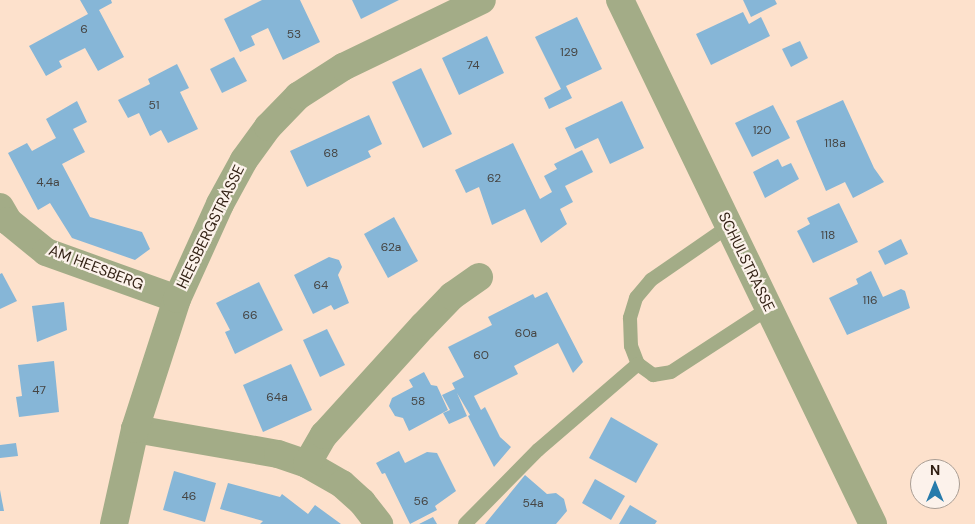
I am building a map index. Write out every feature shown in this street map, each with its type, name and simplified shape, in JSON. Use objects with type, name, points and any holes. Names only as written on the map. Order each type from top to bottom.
[{"type":"street","name":"HEESBERGSTRASSE","points":[[114,524],[135,429],[177,299],[220,204],[244,160],[268,127],[298,96],[343,67],[482,0]]},
{"type":"street","name":"SCHULSTRASSE","points":[[620,0],[873,524]]},
{"type":"street","name":"AM HEESBERG","points":[[0,207],[8,221],[46,252],[177,299]]},
{"type":"street","points":[[307,464],[324,434],[423,326],[452,296],[479,277]]},
{"type":"street","points":[[135,429],[278,454],[307,464],[342,484],[362,502],[379,524]]},
{"type":"lane","points":[[729,226],[651,280],[636,298],[630,318],[631,346],[638,364],[653,375],[671,372],[769,308]]},
{"type":"lane","points":[[465,524],[538,450],[638,364]]},
{"type":"building","points":[[80,0],[111,0],[112,3],[99,10],[124,57],[98,71],[85,48],[59,61],[62,67],[46,76],[29,46],[88,14]]},
{"type":"building","points":[[262,0],[300,0],[320,42],[283,60],[268,28],[251,36],[255,45],[240,52],[224,19]]},
{"type":"building","points":[[352,0],[399,0],[361,19]]},
{"type":"building","points":[[743,0],[775,0],[777,4],[751,17]]},
{"type":"building","points":[[743,12],[749,24],[761,17],[770,36],[711,65],[696,34]]},
{"type":"building","points":[[577,17],[602,69],[566,86],[572,98],[549,109],[544,98],[561,89],[535,37]]},
{"type":"building","points":[[487,36],[504,73],[459,95],[442,58]]},
{"type":"building","points":[[800,41],[808,58],[791,67],[782,49]]},
{"type":"building","points":[[234,57],[247,81],[222,93],[210,69]]},
{"type":"building","points":[[177,64],[189,88],[180,92],[198,129],[168,143],[161,130],[150,136],[139,113],[128,118],[118,100],[150,84],[148,79]]},
{"type":"building","points":[[421,68],[452,134],[423,148],[392,82]]},
{"type":"building","points":[[843,100],[874,168],[884,182],[853,198],[845,182],[826,191],[796,121]]},
{"type":"building","points":[[77,101],[87,122],[73,129],[85,152],[62,164],[90,217],[142,232],[150,249],[135,260],[72,238],[50,203],[38,210],[8,153],[27,143],[32,151],[56,138],[46,119]]},
{"type":"building","points":[[622,101],[644,148],[610,164],[598,138],[575,149],[565,128]]},
{"type":"building","points":[[773,105],[790,138],[752,157],[735,123]]},
{"type":"building","points":[[369,115],[382,144],[368,151],[371,157],[307,187],[290,151]]},
{"type":"building","points":[[513,143],[540,199],[552,192],[544,176],[557,169],[554,164],[582,150],[593,172],[565,186],[573,202],[560,209],[567,224],[541,243],[525,209],[492,225],[479,187],[466,193],[455,170]]},
{"type":"building","points":[[778,159],[782,167],[791,163],[799,179],[765,198],[753,172]]},
{"type":"building","points":[[839,203],[858,242],[813,263],[797,231],[810,224],[807,218]]},
{"type":"building","points":[[394,217],[418,261],[388,278],[364,234]]},
{"type":"building","points":[[901,239],[908,254],[885,265],[878,251]]},
{"type":"building","points":[[329,257],[339,260],[342,267],[338,275],[349,303],[334,310],[331,305],[313,314],[294,275]]},
{"type":"building","points":[[871,271],[883,297],[901,289],[905,291],[910,308],[847,335],[829,298],[858,284],[856,279]]},
{"type":"building","points":[[2,273],[17,301],[0,309],[0,274]]},
{"type":"building","points":[[259,282],[283,330],[235,354],[225,332],[230,330],[216,303]]},
{"type":"building","points":[[547,292],[583,362],[573,373],[558,343],[514,366],[518,374],[474,396],[481,410],[485,407],[500,437],[511,447],[494,467],[468,416],[470,415],[457,393],[467,416],[449,424],[443,413],[450,410],[442,395],[455,389],[452,383],[464,377],[448,347],[492,325],[488,317],[533,294],[535,298]]},
{"type":"building","points":[[64,302],[67,330],[37,342],[32,306]]},
{"type":"building","points":[[327,329],[345,365],[320,377],[303,340]]},
{"type":"building","points":[[54,361],[59,412],[19,417],[16,397],[22,396],[18,365]]},
{"type":"building","points":[[291,364],[312,410],[263,432],[243,385]]},
{"type":"building","points":[[424,372],[431,385],[437,386],[448,410],[409,431],[403,418],[395,416],[389,406],[392,398],[413,387],[409,380]]},
{"type":"building","points":[[611,417],[658,444],[636,483],[589,458]]},
{"type":"building","points":[[16,443],[18,456],[0,458],[0,445]]},
{"type":"building","points":[[399,451],[405,463],[427,452],[437,453],[456,491],[435,506],[437,510],[410,524],[385,473],[382,474],[376,463]]},
{"type":"building","points":[[174,471],[216,483],[205,522],[163,510]]},
{"type":"building","points":[[525,475],[547,494],[556,493],[564,499],[567,511],[556,524],[485,524]]},
{"type":"building","points":[[595,479],[625,496],[611,520],[582,503]]},
{"type":"building","points":[[228,483],[280,497],[282,494],[308,514],[315,505],[341,524],[260,524],[263,521],[220,509]]},
{"type":"building","points":[[0,490],[4,511],[0,511]]},
{"type":"building","points":[[630,505],[657,521],[655,524],[619,524]]},
{"type":"building","points":[[433,517],[437,524],[419,524]]}]
